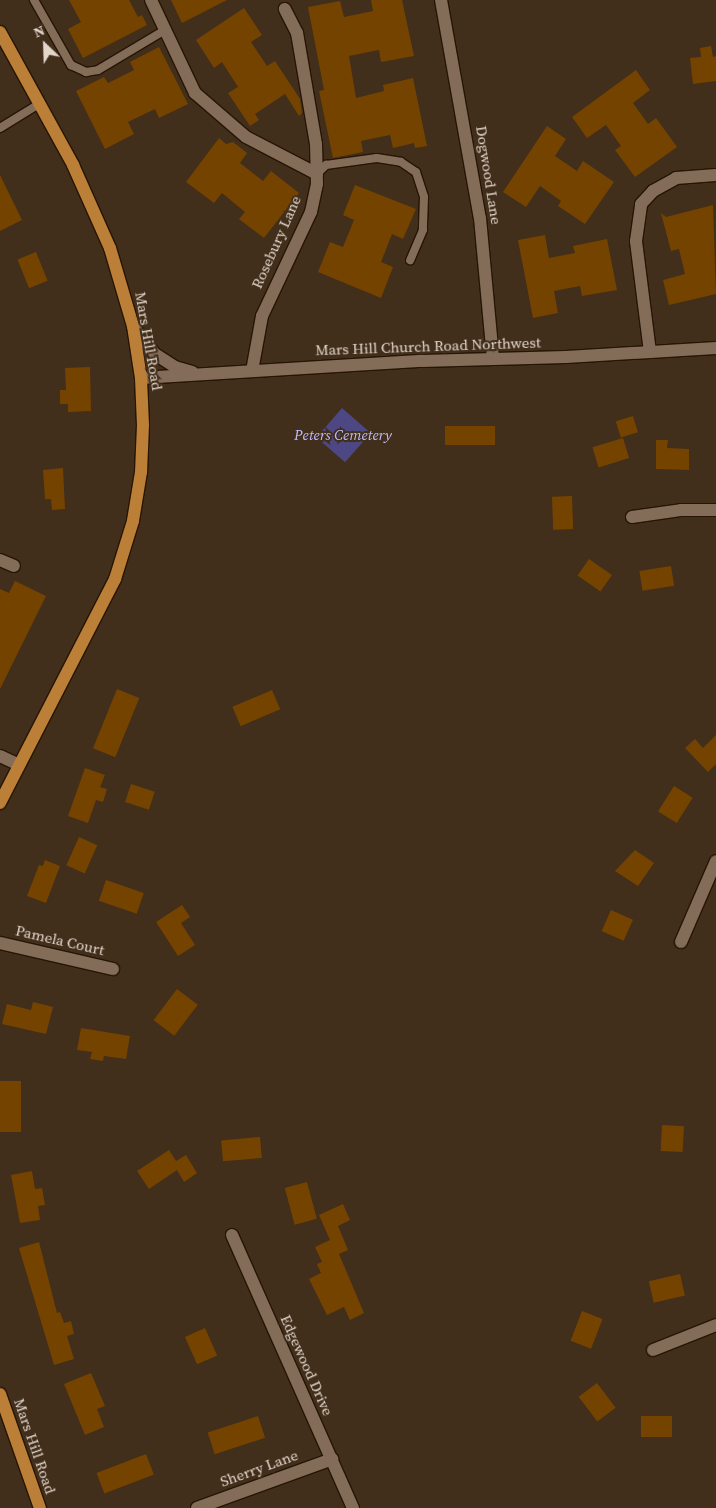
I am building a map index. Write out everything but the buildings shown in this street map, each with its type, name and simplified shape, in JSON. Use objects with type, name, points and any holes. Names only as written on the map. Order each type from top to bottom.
[{"type":"main road","name":"Mars Hill Road","points":[[0,32],[102,226],[123,286],[133,326],[141,378],[142,472],[125,549],[91,628],[17,764],[0,803]]},
{"type":"main road","name":"Mars Hill Road","points":[[0,1394],[40,1508]]},
{"type":"street","points":[[151,0],[195,93],[209,108],[246,137],[317,174]]},
{"type":"street","name":"Dogwood Lane","points":[[441,0],[480,218],[493,358]]},
{"type":"street","name":"Rosebury Lane","points":[[252,371],[262,316],[311,212],[317,174],[316,144],[297,33],[285,9]]},
{"type":"street","points":[[650,352],[636,241],[641,204],[653,191],[676,178],[716,175]]},
{"type":"street","points":[[133,326],[147,345],[166,361],[201,374]]},
{"type":"street","name":"Mars Hill Church Road Northwest","points":[[141,378],[493,358],[716,348]]},
{"type":"street","points":[[632,517],[681,510],[716,510]]},
{"type":"street","points":[[0,560],[14,566]]},
{"type":"street","points":[[0,756],[17,764]]},
{"type":"street","points":[[681,942],[716,861]]},
{"type":"street","name":"Pamela Court","points":[[0,943],[113,969]]},
{"type":"street","name":"Edgewood Drive","points":[[232,1235],[353,1508]]},
{"type":"street","points":[[653,1350],[716,1325]]},
{"type":"street","name":"Sherry Lane","points":[[197,1508],[332,1459]]},
{"type":"lane","points":[[34,0],[72,65],[86,72],[98,70],[165,30]]},
{"type":"lane","points":[[0,128],[39,104]]},
{"type":"lane","points":[[317,174],[326,165],[377,158],[401,162],[416,172],[424,197],[423,230],[410,260]]},
{"type":"green space","name":"Peters Cemetery","points":[[342,408],[371,433],[345,462],[316,437]]}]
